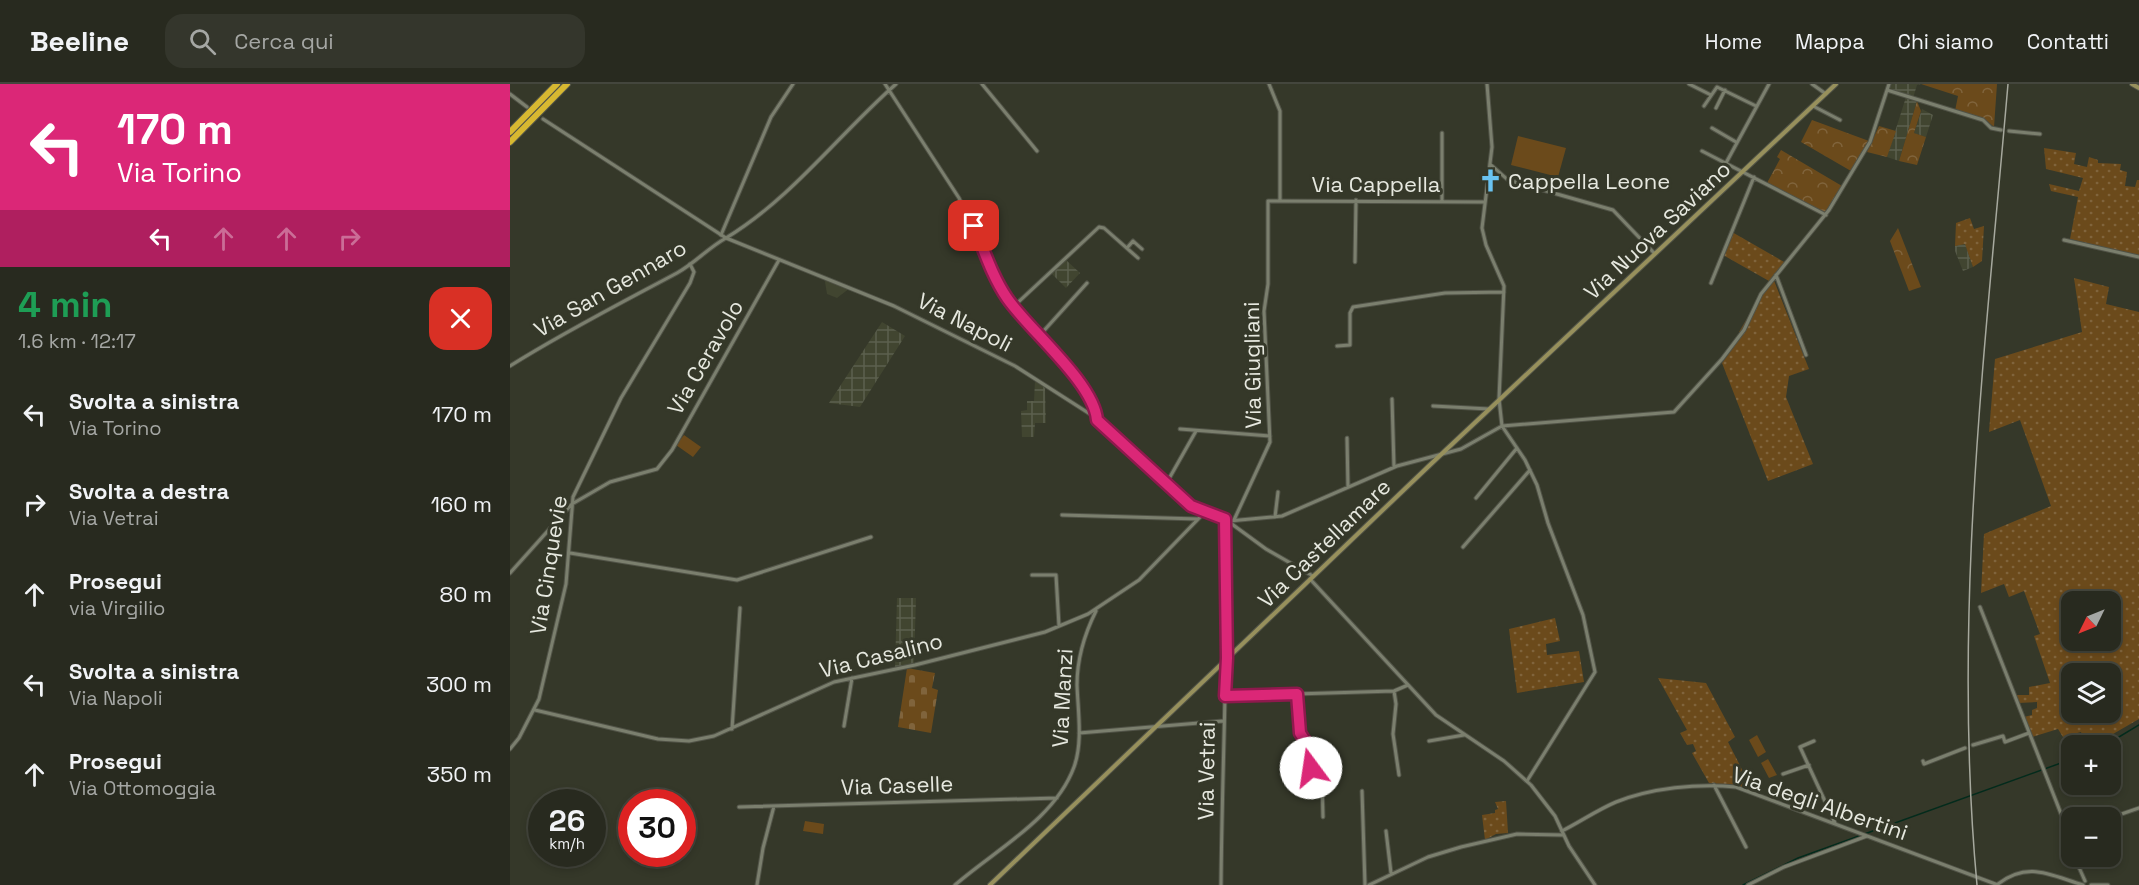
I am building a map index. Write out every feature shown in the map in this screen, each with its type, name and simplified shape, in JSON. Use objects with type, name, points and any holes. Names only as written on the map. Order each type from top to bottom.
[{"type":"highway","points":[[510,132],[557,84]]},
{"type":"highway","points":[[510,142],[567,84]]},
{"type":"main road","name":"Via Nuova Saviano","points":[[1499,399],[1836,84]]},
{"type":"main road","points":[[2132,84],[2139,88]]},
{"type":"main road","name":"Via Castellamare","points":[[990,885],[1499,399]]},
{"type":"street","points":[[721,235],[771,117],[793,84]]},
{"type":"street","points":[[885,84],[959,198],[1001,289],[1013,306],[1070,369],[1092,405],[1097,420]]},
{"type":"street","points":[[982,84],[1037,151]]},
{"type":"street","points":[[1269,84],[1280,111],[1280,201]]},
{"type":"street","points":[[1487,84],[1492,147],[1483,236],[1504,292],[1499,399],[1502,426],[1530,470],[1576,592],[1595,672],[1527,781]]},
{"type":"street","points":[[1689,84],[1711,96]]},
{"type":"street","points":[[1726,162],[1769,84]]},
{"type":"street","points":[[1812,84],[1826,94]]},
{"type":"street","points":[[1227,520],[1275,517],[1394,467],[1461,449],[1502,426],[1674,412],[1719,363],[1744,330],[1756,302],[1826,215],[1870,142],[1889,84]]},
{"type":"street","name":"Via San Gennaro","points":[[510,366],[690,264],[763,212],[813,169],[895,85]]},
{"type":"street","points":[[1704,106],[1717,87],[1756,106]]},
{"type":"street","points":[[1716,108],[1725,90]]},
{"type":"street","points":[[1887,90],[1983,120],[1991,128],[2001,130]]},
{"type":"street","points":[[510,94],[527,107]]},
{"type":"street","points":[[1812,106],[1840,120]]},
{"type":"street","name":"Via Napoli","points":[[543,119],[726,238],[847,285],[951,333],[1015,366],[1097,420],[1191,506],[1227,520],[1266,549],[1312,578],[1436,715],[1495,755],[1527,781],[1555,816],[1595,885]]},
{"type":"street","points":[[1712,128],[1736,142]]},
{"type":"street","points":[[2009,131],[2040,134]]},
{"type":"street","points":[[1442,133],[1442,201]]},
{"type":"street","points":[[1702,151],[1826,215]]},
{"type":"street","points":[[1490,164],[1509,180],[1613,210],[1655,254]]},
{"type":"street","points":[[1711,283],[1754,177]]},
{"type":"street","points":[[1355,262],[1356,200]]},
{"type":"street","name":"Via Cappella","points":[[1268,201],[1485,202]]},
{"type":"street","name":"Via Giugliani","points":[[1234,521],[1270,436],[1264,311],[1268,284],[1268,201]]},
{"type":"street","points":[[1013,306],[1098,227],[1104,228],[1138,258]]},
{"type":"street","points":[[2064,240],[2139,257]]},
{"type":"street","points":[[1127,248],[1133,241],[1142,249]]},
{"type":"street","name":"Via Ceravolo","points":[[572,504],[610,482],[657,469],[672,450],[779,260]]},
{"type":"street","name":"Via Cinquevie","points":[[510,749],[535,710],[565,591],[570,553],[572,504],[579,483],[621,398],[690,283],[694,272],[690,264]]},
{"type":"street","points":[[1776,275],[1806,355]]},
{"type":"street","points":[[1039,335],[1087,283]]},
{"type":"street","points":[[1336,346],[1350,345],[1350,314],[1353,307],[1445,293],[1504,292]]},
{"type":"street","points":[[1392,399],[1394,467]]},
{"type":"street","points":[[1433,406],[1489,409]]},
{"type":"street","points":[[1180,429],[1270,436]]},
{"type":"street","points":[[1166,484],[1196,431]]},
{"type":"street","points":[[1347,438],[1348,487]]},
{"type":"street","points":[[1476,498],[1517,448]]},
{"type":"street","points":[[1463,547],[1530,470]]},
{"type":"street","points":[[1275,517],[1278,492]]},
{"type":"street","points":[[510,573],[572,504]]},
{"type":"street","name":"Via Casalino","points":[[535,710],[673,741],[702,739],[732,729],[813,690],[852,677],[915,665],[1059,626],[1097,609],[1138,580],[1205,512]]},
{"type":"street","points":[[1062,515],[1199,519]]},
{"type":"street","name":"Via Vetrai","points":[[1221,885],[1223,721],[1227,658],[1227,520]]},
{"type":"street","points":[[570,553],[737,580],[871,537]]},
{"type":"street","points":[[1032,575],[1056,575],[1059,626]]},
{"type":"street","points":[[1980,607],[2061,814]]},
{"type":"street","points":[[732,729],[740,608]]},
{"type":"street","name":"Via Manzi","points":[[955,885],[1021,832],[1057,798],[1075,765],[1079,733],[1077,681],[1082,640],[1097,609]]},
{"type":"street","points":[[844,726],[852,677]]},
{"type":"street","points":[[1225,696],[1394,691],[1408,685]]},
{"type":"street","points":[[1394,691],[1396,704],[1393,734],[1399,775]]},
{"type":"street","points":[[1297,694],[1300,733],[1313,753],[1311,772],[1317,778],[1322,778],[1323,817]]},
{"type":"street","points":[[1079,733],[1223,721]]},
{"type":"street","points":[[1973,745],[2003,736],[2005,742],[2029,733]]},
{"type":"street","points":[[1429,741],[1464,735]]},
{"type":"street","points":[[1814,741],[1800,747],[1835,823]]},
{"type":"street","points":[[1923,761],[1924,764],[1965,748]]},
{"type":"street","points":[[1313,760],[1338,758]]},
{"type":"street","points":[[1783,774],[1809,765]]},
{"type":"street","points":[[1714,785],[1746,847]]},
{"type":"street","name":"Via degli Albertini","points":[[1563,833],[1615,802],[1652,793],[1714,785],[1736,787],[1998,885]]},
{"type":"street","points":[[1362,791],[1367,885],[1441,853],[1509,835],[1563,833]]},
{"type":"street","name":"Via Caselle","points":[[739,807],[1057,798]]},
{"type":"street","points":[[757,885],[763,848],[774,806]]},
{"type":"street","points":[[2121,814],[2139,808]]},
{"type":"street","points":[[1386,831],[1391,873]]},
{"type":"street","points":[[1748,885],[1784,867],[1866,834]]},
{"type":"street","points":[[2078,867],[2084,884]]},
{"type":"street","points":[[1998,885],[2010,875],[2027,870],[2084,884],[2088,881],[2091,885],[2108,885]]},
{"type":"shaded area","points":[[1889,84],[1921,84],[1917,85],[1913,98],[1888,90]]},
{"type":"shaded area","points":[[1906,97],[1917,101],[1899,161],[1887,157]]},
{"type":"shaded area","points":[[1922,109],[1933,115],[1926,137],[1914,133]]},
{"type":"shaded area","points":[[1965,243],[1973,267],[1963,271],[1955,246]]},
{"type":"shaded area","points":[[1066,260],[1080,273],[1066,288],[1051,273]]},
{"type":"shaded area","points":[[824,276],[850,288],[837,298],[827,294]]},
{"type":"shaded area","points":[[882,322],[905,336],[860,407],[829,403]]},
{"type":"shaded area","points":[[1035,381],[1045,388],[1046,423],[1035,423],[1034,437],[1022,437],[1021,411],[1027,410],[1027,401],[1034,401]]},
{"type":"shaded area","points":[[897,598],[916,598],[914,664],[895,668]]},
{"type":"green space","points":[[1921,84],[1997,84],[1994,127],[1986,120],[1955,111],[1958,96]]},
{"type":"green space","points":[[1917,101],[1921,111],[1914,133],[1926,137],[1917,165],[1899,161]]},
{"type":"green space","points":[[1812,120],[1869,141],[1851,171],[1801,142]]},
{"type":"green space","points":[[1879,126],[1896,131],[1887,157],[1867,152]]},
{"type":"green space","points":[[1518,136],[1566,148],[1558,177],[1511,165]]},
{"type":"green space","points":[[2044,148],[2076,153],[2074,164],[2087,167],[2089,157],[2098,160],[2098,163],[2121,164],[2120,170],[2127,172],[2125,186],[2135,187],[2139,180],[2139,256],[2070,239],[2078,197],[2051,191],[2049,184],[2079,191],[2083,178],[2046,169]]},
{"type":"green space","points":[[1781,150],[1842,186],[1825,214],[1767,183],[1780,159],[1777,157]]},
{"type":"green space","points":[[1970,218],[1974,229],[1984,226],[1982,261],[1973,267],[1965,244],[1955,246],[1956,223]]},
{"type":"green space","points":[[1898,228],[1921,287],[1909,291],[1890,241]]},
{"type":"green space","points":[[1732,232],[1786,263],[1773,278],[1809,369],[1789,376],[1786,397],[1813,464],[1768,481],[1722,363],[1742,335],[1739,332],[1769,281],[1723,255]]},
{"type":"green space","points":[[2074,278],[2109,287],[2106,304],[2139,312],[2139,719],[2111,735],[2082,735],[2081,732],[2062,735],[2058,729],[2032,737],[2024,717],[2032,715],[2032,710],[2037,708],[2037,702],[2018,703],[2015,695],[2029,695],[2029,687],[2050,683],[2034,636],[2040,634],[2024,591],[2009,597],[2004,584],[1981,593],[1984,534],[2051,506],[2020,420],[1989,432],[1995,359],[2082,332]]},
{"type":"green space","points":[[684,435],[701,447],[693,457],[676,445]]},
{"type":"green space","points":[[1555,618],[1560,641],[1546,644],[1547,655],[1579,651],[1584,682],[1517,693],[1509,629]]},
{"type":"green space","points":[[907,668],[935,673],[932,688],[938,690],[931,733],[898,727]]},
{"type":"green space","points":[[1658,678],[1706,683],[1735,737],[1728,742],[1753,791],[1709,783],[1692,753],[1696,751],[1693,744],[1687,745],[1680,733],[1687,730]]},
{"type":"green space","points":[[1757,735],[1766,752],[1758,757],[1749,740]]},
{"type":"green space","points":[[1768,759],[1777,775],[1769,778],[1761,763]]},
{"type":"green space","points":[[1506,801],[1508,833],[1496,834],[1485,840],[1482,815],[1495,813],[1498,809],[1495,802]]},
{"type":"green space","points":[[805,821],[824,824],[823,834],[803,831]]},
{"type":"waterway","points":[[2121,736],[2139,725]]},
{"type":"waterway","points":[[1743,885],[1798,858],[2061,763]]},
{"type":"railway","points":[[1977,885],[1970,785],[1968,684],[1970,584],[1981,384],[2008,84]]},
{"type":"place","name":"Cappella Leone","points":[[1490,181]]},
{"type":"route","points":[[974,226],[1007,299],[1070,369],[1092,405],[1097,420],[1191,506],[1225,519],[1227,658],[1225,696],[1297,694],[1301,737],[1313,753],[1311,768]]}]
